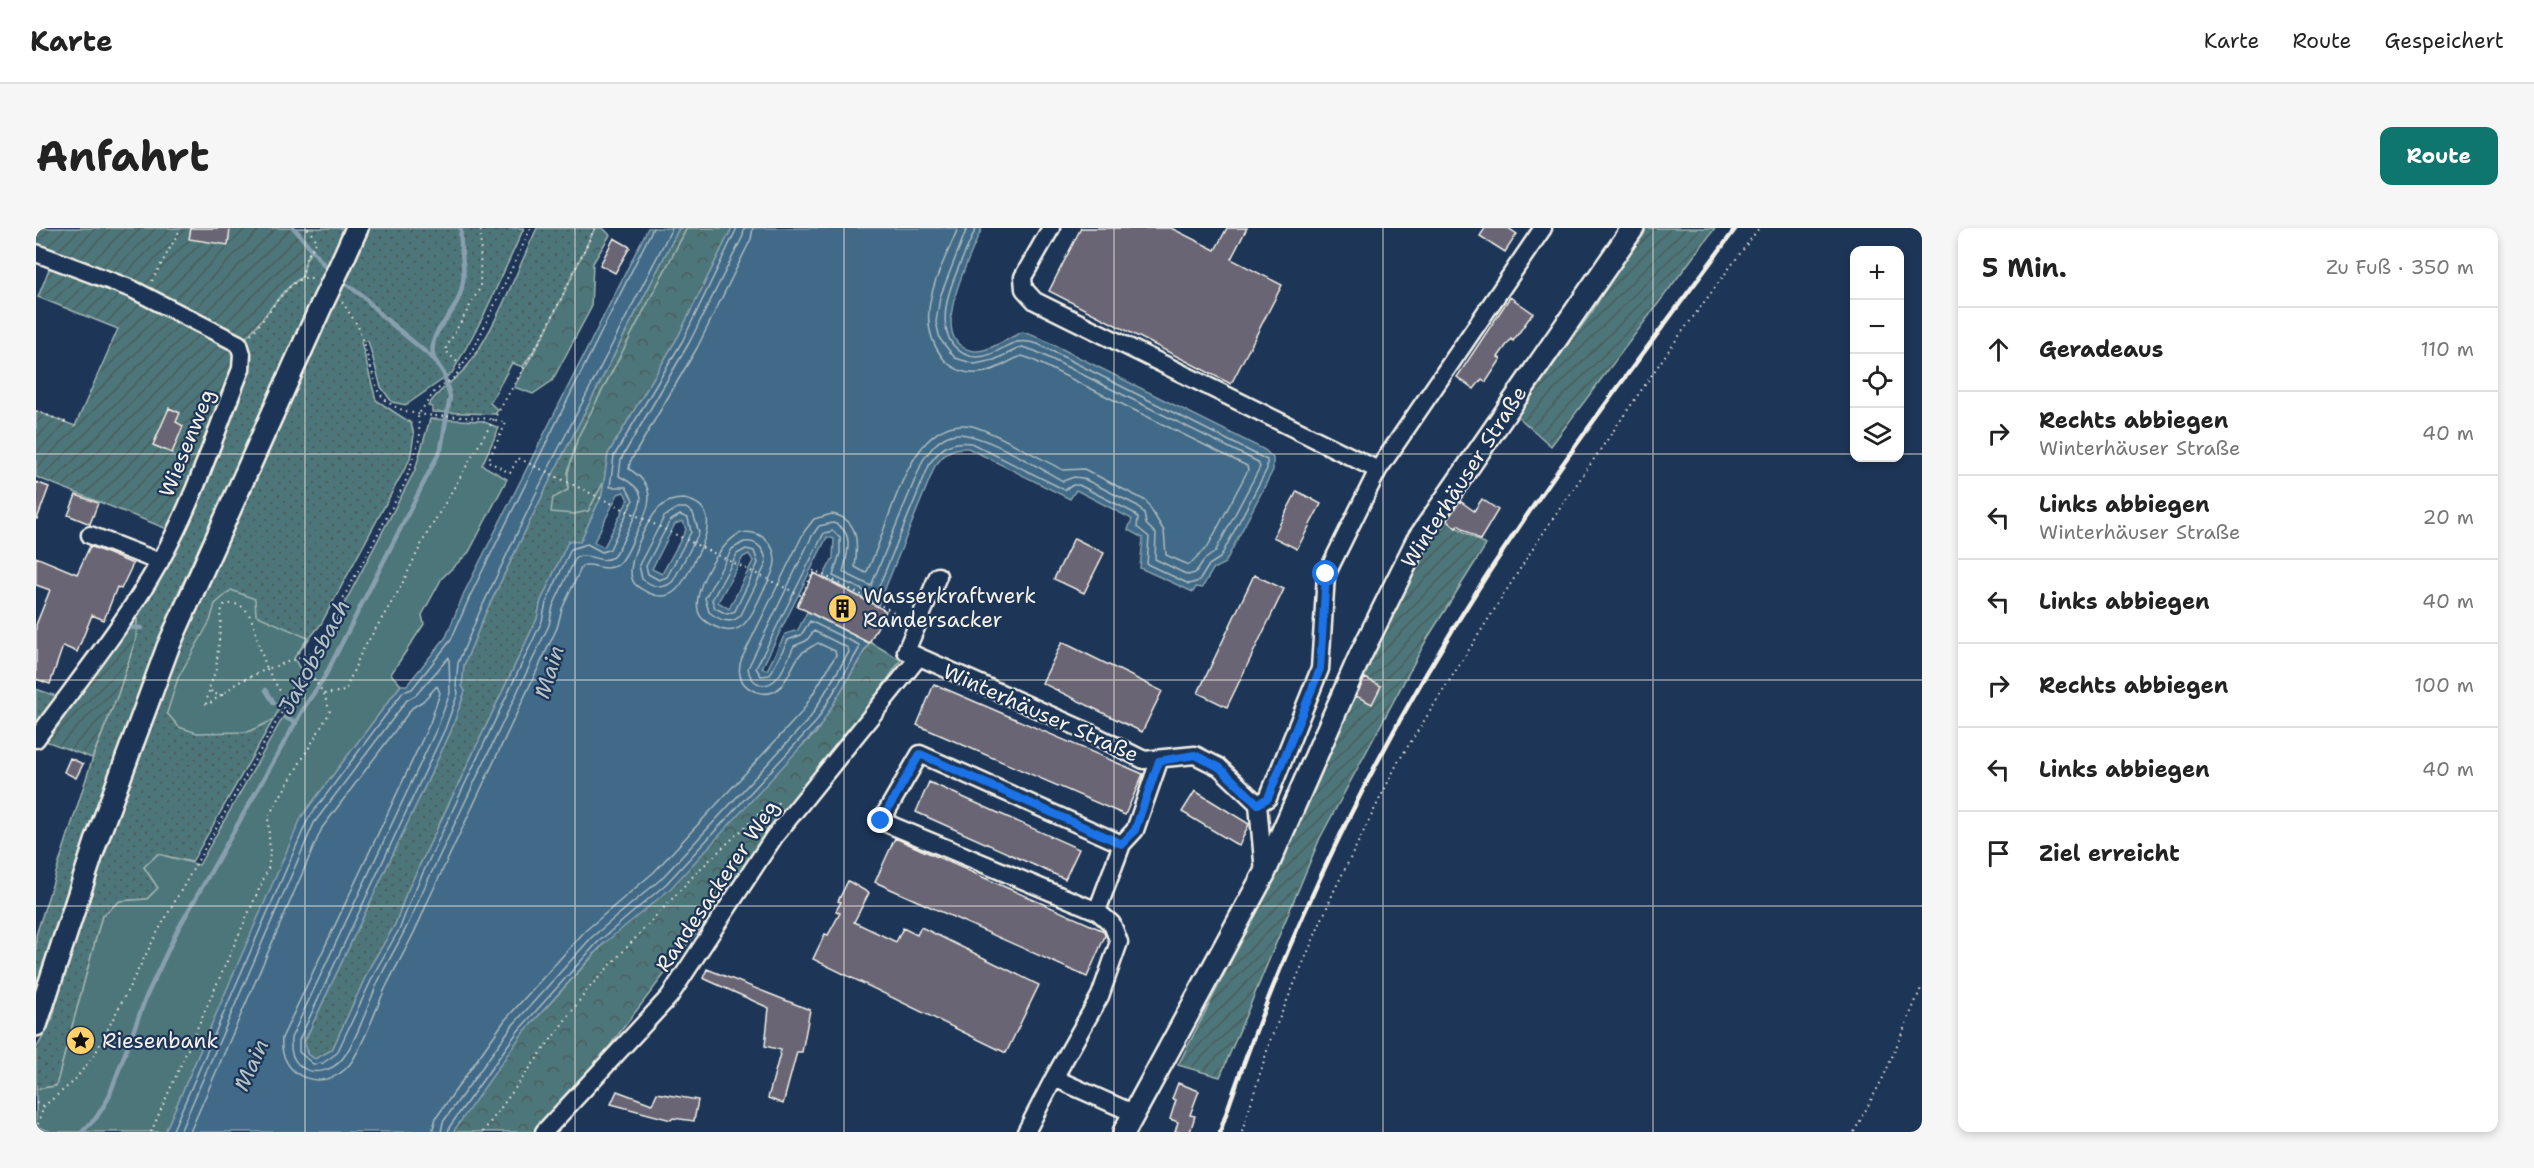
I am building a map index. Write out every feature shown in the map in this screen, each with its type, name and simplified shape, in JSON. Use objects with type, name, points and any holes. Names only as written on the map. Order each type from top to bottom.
[{"type":"main road","points":[[36,1025],[96,842],[168,646],[330,303],[340,266],[357,228]]},
{"type":"main road","name":"Winterhäuser Straße","points":[[1129,1123],[1264,874],[1360,656],[1417,542],[1633,228]]},
{"type":"street","points":[[1051,228],[1023,277],[1024,289],[1035,301],[1378,470]]},
{"type":"street","points":[[1264,874],[1258,804],[1268,798],[1320,669],[1326,574],[1378,470],[1543,228]]},
{"type":"street","points":[[36,253],[143,295],[239,344]]},
{"type":"street","name":"Wiesenweg","points":[[36,739],[160,562],[178,525],[241,369],[239,344]]},
{"type":"street","points":[[90,536],[160,562]]},
{"type":"street","points":[[918,658],[906,651],[938,576]]},
{"type":"street","name":"Winterhäuser Straße","points":[[918,658],[1082,729],[1144,760],[1159,761],[1195,755],[1219,767],[1258,804]]},
{"type":"street","name":"Randesackerer Weg","points":[[544,1132],[669,998],[774,837],[918,658]]},
{"type":"street","points":[[1026,1132],[1100,996],[1119,942],[1112,924],[1097,911],[881,821],[920,754],[1122,844]]},
{"type":"street","points":[[1097,911],[1122,844],[1135,830],[1159,761]]},
{"type":"street","points":[[1054,1078],[1129,1123]]},
{"type":"path","points":[[143,295],[181,228]]},
{"type":"path","points":[[302,278],[306,258],[317,241],[307,228]]},
{"type":"path","points":[[461,366],[445,350],[480,288],[481,228]]},
{"type":"path","points":[[36,1130],[44,1106],[73,1082],[95,1054],[157,933],[287,703],[405,483],[420,437],[418,415],[435,391],[455,377],[484,328],[531,228]]},
{"type":"path","points":[[324,694],[345,691],[361,653],[546,330],[595,228]]},
{"type":"path","points":[[1242,1132],[1271,1038],[1334,891],[1398,762],[1539,539],[1671,347],[1760,228]]},
{"type":"path","points":[[239,344],[253,332],[292,283],[309,276],[315,280]]},
{"type":"path","points":[[330,303],[358,326],[378,392],[395,408],[418,415],[495,419],[506,423],[488,461],[510,473],[518,458],[802,596],[814,570],[916,624]]},
{"type":"path","points":[[36,411],[68,423]]},
{"type":"path","points":[[223,695],[214,694],[209,689],[216,669],[220,614],[224,605],[231,603],[241,606],[252,615],[267,669],[287,703]]},
{"type":"path","points":[[209,691],[206,704],[223,695],[237,683],[267,669],[313,654]]},
{"type":"path","points":[[151,1132],[268,869],[270,855],[268,817],[330,712],[324,694],[306,668]]},
{"type":"path","points":[[483,1132],[588,989],[698,871],[765,808],[810,792]]},
{"type":"path","points":[[1854,1132],[1884,1076],[1922,986]]},
{"type":"path","points":[[36,1103],[44,1106]]},
{"type":"green space","points":[[36,228],[294,228],[311,251],[306,258],[302,277],[284,292],[239,344],[242,354],[175,532],[36,477],[36,411],[75,426],[118,329],[38,297],[53,259],[36,253]]},
{"type":"green space","points":[[294,228],[347,228],[177,595],[88,835],[36,987],[36,935],[93,757],[118,694],[136,638],[138,597],[160,562],[239,344],[292,283],[311,251]]},
{"type":"green space","points":[[366,228],[524,228],[483,317],[452,373],[406,405],[392,402],[381,387],[368,341],[361,342],[376,400],[411,423],[414,435],[410,459],[321,624],[294,658],[301,671],[192,862],[158,854],[144,867],[158,888],[147,899],[120,901],[102,916],[56,1086],[36,1089],[36,1049],[52,1020],[62,982],[63,962],[165,677],[316,335],[338,296]]},
{"type":"green space","points":[[537,228],[595,228],[546,331],[523,367],[512,363],[490,403],[498,410],[495,414],[432,412],[432,407],[428,406],[432,400],[469,364],[489,332]]},
{"type":"green space","points":[[595,228],[603,228],[610,235],[593,263],[591,308],[552,381],[533,394],[514,387],[546,331]]},
{"type":"green space","points":[[679,228],[687,228],[578,437],[568,472],[568,490],[553,499],[588,511],[604,481],[602,495],[580,542],[569,541],[567,544],[541,601],[537,619],[406,894],[395,925],[371,965],[332,1050],[315,1059],[308,1054],[304,1042],[451,731],[465,691],[462,686],[464,665],[485,614],[547,486]]},
{"type":"green space","points":[[687,228],[732,228],[678,337],[608,454],[604,481],[588,511],[574,514],[551,512],[553,498],[568,490],[568,472],[578,437]]},
{"type":"green space","points":[[1642,228],[1715,228],[1551,446],[1516,415],[1592,312]]},
{"type":"green space","points":[[430,419],[482,421],[499,428],[482,465],[507,479],[469,552],[442,578],[422,615],[424,624],[391,674],[401,685],[303,815],[165,1132],[36,1132],[36,1089],[56,1086],[102,916],[120,901],[147,899],[158,888],[144,867],[158,854],[199,865],[306,677],[308,678],[314,669],[312,665],[415,470]]},
{"type":"green space","points":[[1445,520],[1486,545],[1427,639],[1320,838],[1220,1077],[1178,1065],[1293,834],[1386,621],[1423,552]]},
{"type":"green space","points":[[231,590],[255,599],[256,615],[308,638],[294,658],[301,671],[273,720],[248,732],[197,733],[179,727],[167,713],[178,678],[210,621],[215,604]]},
{"type":"green space","points":[[138,597],[136,638],[118,694],[92,758],[37,738]]},
{"type":"green space","points":[[870,642],[901,660],[749,875],[692,938],[595,1065],[535,1132],[448,1132],[522,1034],[602,946],[666,860],[738,804],[816,733]]},
{"type":"green space","points":[[36,689],[65,699],[36,737]]},
{"type":"water","name":"Main","points":[[648,228],[679,228],[547,486],[485,614],[464,665],[462,686],[465,691],[451,731],[304,1042],[307,1054],[315,1059],[332,1050],[371,965],[395,925],[406,894],[537,619],[541,601],[567,544],[569,541],[580,542],[602,495],[608,454],[678,337],[732,228],[982,228],[961,276],[951,316],[952,333],[960,345],[981,351],[1023,332],[1040,338],[1265,450],[1273,458],[1273,470],[1225,563],[1213,569],[1202,588],[1196,587],[1193,592],[1140,568],[1143,538],[1128,530],[1132,519],[1076,490],[1070,499],[968,448],[949,452],[935,466],[878,606],[823,577],[833,558],[834,539],[827,537],[762,668],[767,670],[785,634],[798,630],[807,612],[869,643],[821,725],[670,889],[602,945],[522,1034],[453,1132],[165,1132],[302,816],[401,685],[407,685],[446,637],[464,593]],"holes":[[[624,492],[628,500],[604,547],[594,542],[618,494]],[[683,521],[686,530],[662,574],[652,569],[675,524]],[[749,554],[753,561],[729,609],[718,602],[743,557]]]},
{"type":"building","points":[[191,228],[230,228],[228,245],[189,239]]},
{"type":"building","points":[[1081,228],[1171,228],[1215,250],[1227,228],[1247,228],[1231,259],[1282,285],[1231,384],[1049,291]]},
{"type":"building","points":[[1485,228],[1508,228],[1517,234],[1505,252],[1480,236]]},
{"type":"building","points":[[614,238],[630,247],[615,273],[600,265]]},
{"type":"building","points":[[1510,297],[1533,313],[1498,357],[1501,359],[1486,382],[1482,379],[1474,389],[1457,377]]},
{"type":"building","points":[[169,408],[180,413],[176,422],[183,426],[172,453],[153,445]]},
{"type":"building","points":[[36,482],[49,487],[37,519],[36,519]]},
{"type":"building","points":[[1297,491],[1321,504],[1297,549],[1273,537]]},
{"type":"building","points":[[76,495],[98,503],[90,524],[68,515]]},
{"type":"building","points":[[1482,499],[1498,510],[1480,540],[1458,525],[1456,528],[1447,520],[1460,501],[1474,511]]},
{"type":"building","points":[[1074,538],[1104,553],[1084,593],[1054,579]]},
{"type":"building","points":[[90,546],[133,564],[121,589],[117,587],[104,620],[92,615],[77,652],[63,646],[50,684],[36,679],[36,625],[50,590],[36,585],[36,557],[77,574]]},
{"type":"building","name":"Wasserkraftwerk Randersacker","points":[[814,573],[886,611],[869,643],[797,606]]},
{"type":"building","points":[[1254,575],[1284,589],[1227,707],[1198,693]]},
{"type":"building","points":[[1062,642],[1162,691],[1142,732],[1042,683]]},
{"type":"building","points":[[1365,678],[1381,686],[1372,704],[1356,696]]},
{"type":"building","points":[[934,684],[1143,774],[1125,815],[917,725]]},
{"type":"building","points":[[70,758],[83,764],[76,778],[64,772]]},
{"type":"building","points":[[929,782],[1079,849],[1065,879],[916,812]]},
{"type":"building","points":[[1195,791],[1249,824],[1239,846],[1182,812]]},
{"type":"building","points":[[895,838],[1104,931],[1105,936],[1087,977],[875,882]]},
{"type":"building","points":[[848,881],[869,893],[854,922],[896,942],[903,928],[917,935],[921,927],[1039,985],[1006,1053],[813,959],[825,934],[828,935],[840,913],[836,911],[841,902],[838,901]]},
{"type":"building","points":[[707,969],[810,1010],[802,1052],[797,1052],[783,1104],[768,1098],[781,1050],[765,1046],[769,1008],[703,978]]},
{"type":"building","points":[[1178,1083],[1199,1091],[1190,1115],[1195,1116],[1190,1132],[1175,1132],[1178,1122],[1170,1119],[1176,1100],[1172,1099]]},
{"type":"building","points":[[617,1091],[652,1104],[657,1093],[698,1100],[694,1121],[673,1118],[671,1120],[611,1104]]},
{"type":"waterway","name":"Jakobsbach","points":[[294,228],[330,272]]},
{"type":"waterway","points":[[434,359],[433,342],[439,329],[453,310],[461,291],[464,272],[461,228]]},
{"type":"waterway","name":"Jakobsbach","points":[[82,1132],[96,1118],[108,1099],[146,997],[177,931],[305,706],[324,678],[441,449],[450,397],[444,374],[435,360],[381,315],[364,297],[339,279]]},
{"type":"waterway","points":[[124,627],[141,628]]},
{"type":"waterway","points":[[266,690],[274,703]]},
{"type":"waterway","points":[[286,718],[296,723]]},
{"type":"waterway","points":[[36,1128],[48,1132]]},
{"type":"railway","points":[[1220,1132],[1273,988],[1335,847],[1369,778],[1444,643],[1545,489],[1736,228]]},
{"type":"place","name":"Wasserkraftwerk Randersacker","points":[[842,608]]},
{"type":"place","name":"Riesenbank","points":[[81,1041]]},
{"type":"route","points":[[881,821],[920,754],[1122,844],[1135,830],[1146,804],[1159,761],[1195,755],[1219,767],[1258,804],[1268,798],[1320,669],[1326,574]]}]
